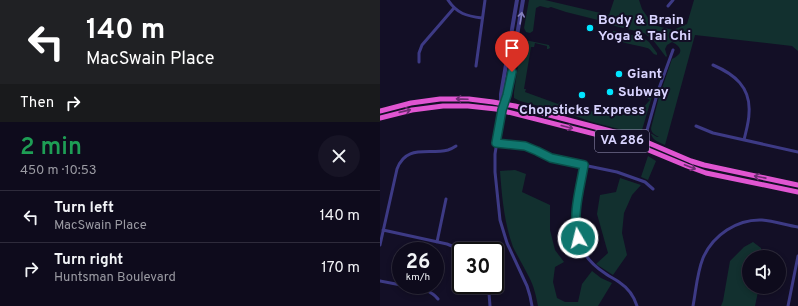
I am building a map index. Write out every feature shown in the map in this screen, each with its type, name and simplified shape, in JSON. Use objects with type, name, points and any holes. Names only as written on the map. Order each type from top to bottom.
[{"type":"highway","name":"VA 286","points":[[380,111],[411,103],[440,99],[469,99],[503,103],[644,140],[697,163],[710,167],[798,185]]},
{"type":"highway","name":"VA 286","points":[[380,118],[412,110],[443,106],[475,106],[502,110],[634,144],[706,173],[798,192]]},
{"type":"street","points":[[448,0],[454,8],[468,16],[482,18]]},
{"type":"street","points":[[476,66],[485,0]]},
{"type":"street","points":[[503,103],[501,94],[517,0]]},
{"type":"street","points":[[524,0],[512,72],[507,95],[503,103],[496,143],[495,172],[500,220],[507,243],[527,286],[532,306]]},
{"type":"street","points":[[668,6],[673,0]]},
{"type":"street","points":[[419,62],[419,53],[422,45],[454,8]]},
{"type":"street","points":[[644,140],[658,91],[673,50]]},
{"type":"street","points":[[713,65],[735,77],[740,82],[746,94],[750,111],[744,140]]},
{"type":"street","points":[[696,126],[713,133],[798,152]]},
{"type":"street","points":[[496,143],[525,146],[555,159],[617,172],[648,184],[653,190]]},
{"type":"street","points":[[380,245],[399,163],[408,154],[427,151],[446,151],[456,146]]},
{"type":"street","points":[[584,165],[575,216],[576,231],[580,245],[585,255],[600,271],[619,281],[626,288],[634,297],[637,306]]},
{"type":"street","points":[[383,230],[437,242],[446,199]]},
{"type":"street","points":[[693,306],[703,259],[709,248],[722,234],[738,225],[756,220],[769,221],[798,228]]},
{"type":"street","points":[[788,306],[798,256]]},
{"type":"street","points":[[380,281],[392,283]]},
{"type":"street","points":[[434,294],[438,299]]},
{"type":"street","points":[[489,294],[490,306]]},
{"type":"green space","points":[[529,0],[545,0],[609,15],[614,0],[639,0],[642,9],[653,25],[673,30],[687,24],[694,0],[798,0],[798,51],[792,46],[695,35],[665,145],[653,138],[651,134],[659,137],[652,133],[651,128],[659,97],[672,59],[680,53],[678,46],[672,42],[667,45],[665,49],[666,57],[653,40],[644,33],[602,23],[602,21],[551,7],[548,8],[540,6],[536,8],[533,31],[530,33],[526,32],[524,28]]},
{"type":"green space","points":[[613,31],[644,38],[649,42],[657,55],[649,49],[620,41],[612,35]]},
{"type":"green space","points":[[525,40],[549,45],[550,48],[547,49],[547,46],[535,43],[534,47],[531,47],[524,89],[526,89],[525,92],[558,104],[560,102],[589,111],[620,115],[630,114],[642,109],[650,100],[647,98],[652,91],[653,93],[642,130],[639,133],[634,133],[514,98],[521,46]]},
{"type":"green space","points":[[648,156],[656,161],[648,180],[641,177]]},
{"type":"green space","points":[[515,170],[526,174],[522,192],[550,205],[550,230],[555,250],[564,262],[555,267],[553,282],[557,298],[565,302],[578,302],[582,284],[592,271],[601,278],[612,283],[598,306],[538,306],[532,284],[513,247],[505,219],[500,171]]},
{"type":"green space","points":[[620,178],[641,185],[632,195],[624,213],[622,233],[627,255],[613,275],[596,264],[608,253],[597,214],[600,195],[616,192]]},
{"type":"green space","points":[[753,242],[761,248],[761,250],[742,250],[742,294],[758,294],[755,306],[721,306],[730,261],[744,247]]},
{"type":"place","name":"Body & Brain Yoga & Tai Chi","points":[[590,28]]},
{"type":"place","name":"Giant","points":[[619,74]]},
{"type":"place","name":"Subway","points":[[610,92]]},
{"type":"place","name":"Chopsticks Express","points":[[582,95]]},
{"type":"route","points":[[512,72],[502,110],[496,143],[525,146],[551,158],[584,165],[575,216],[578,238]]}]
